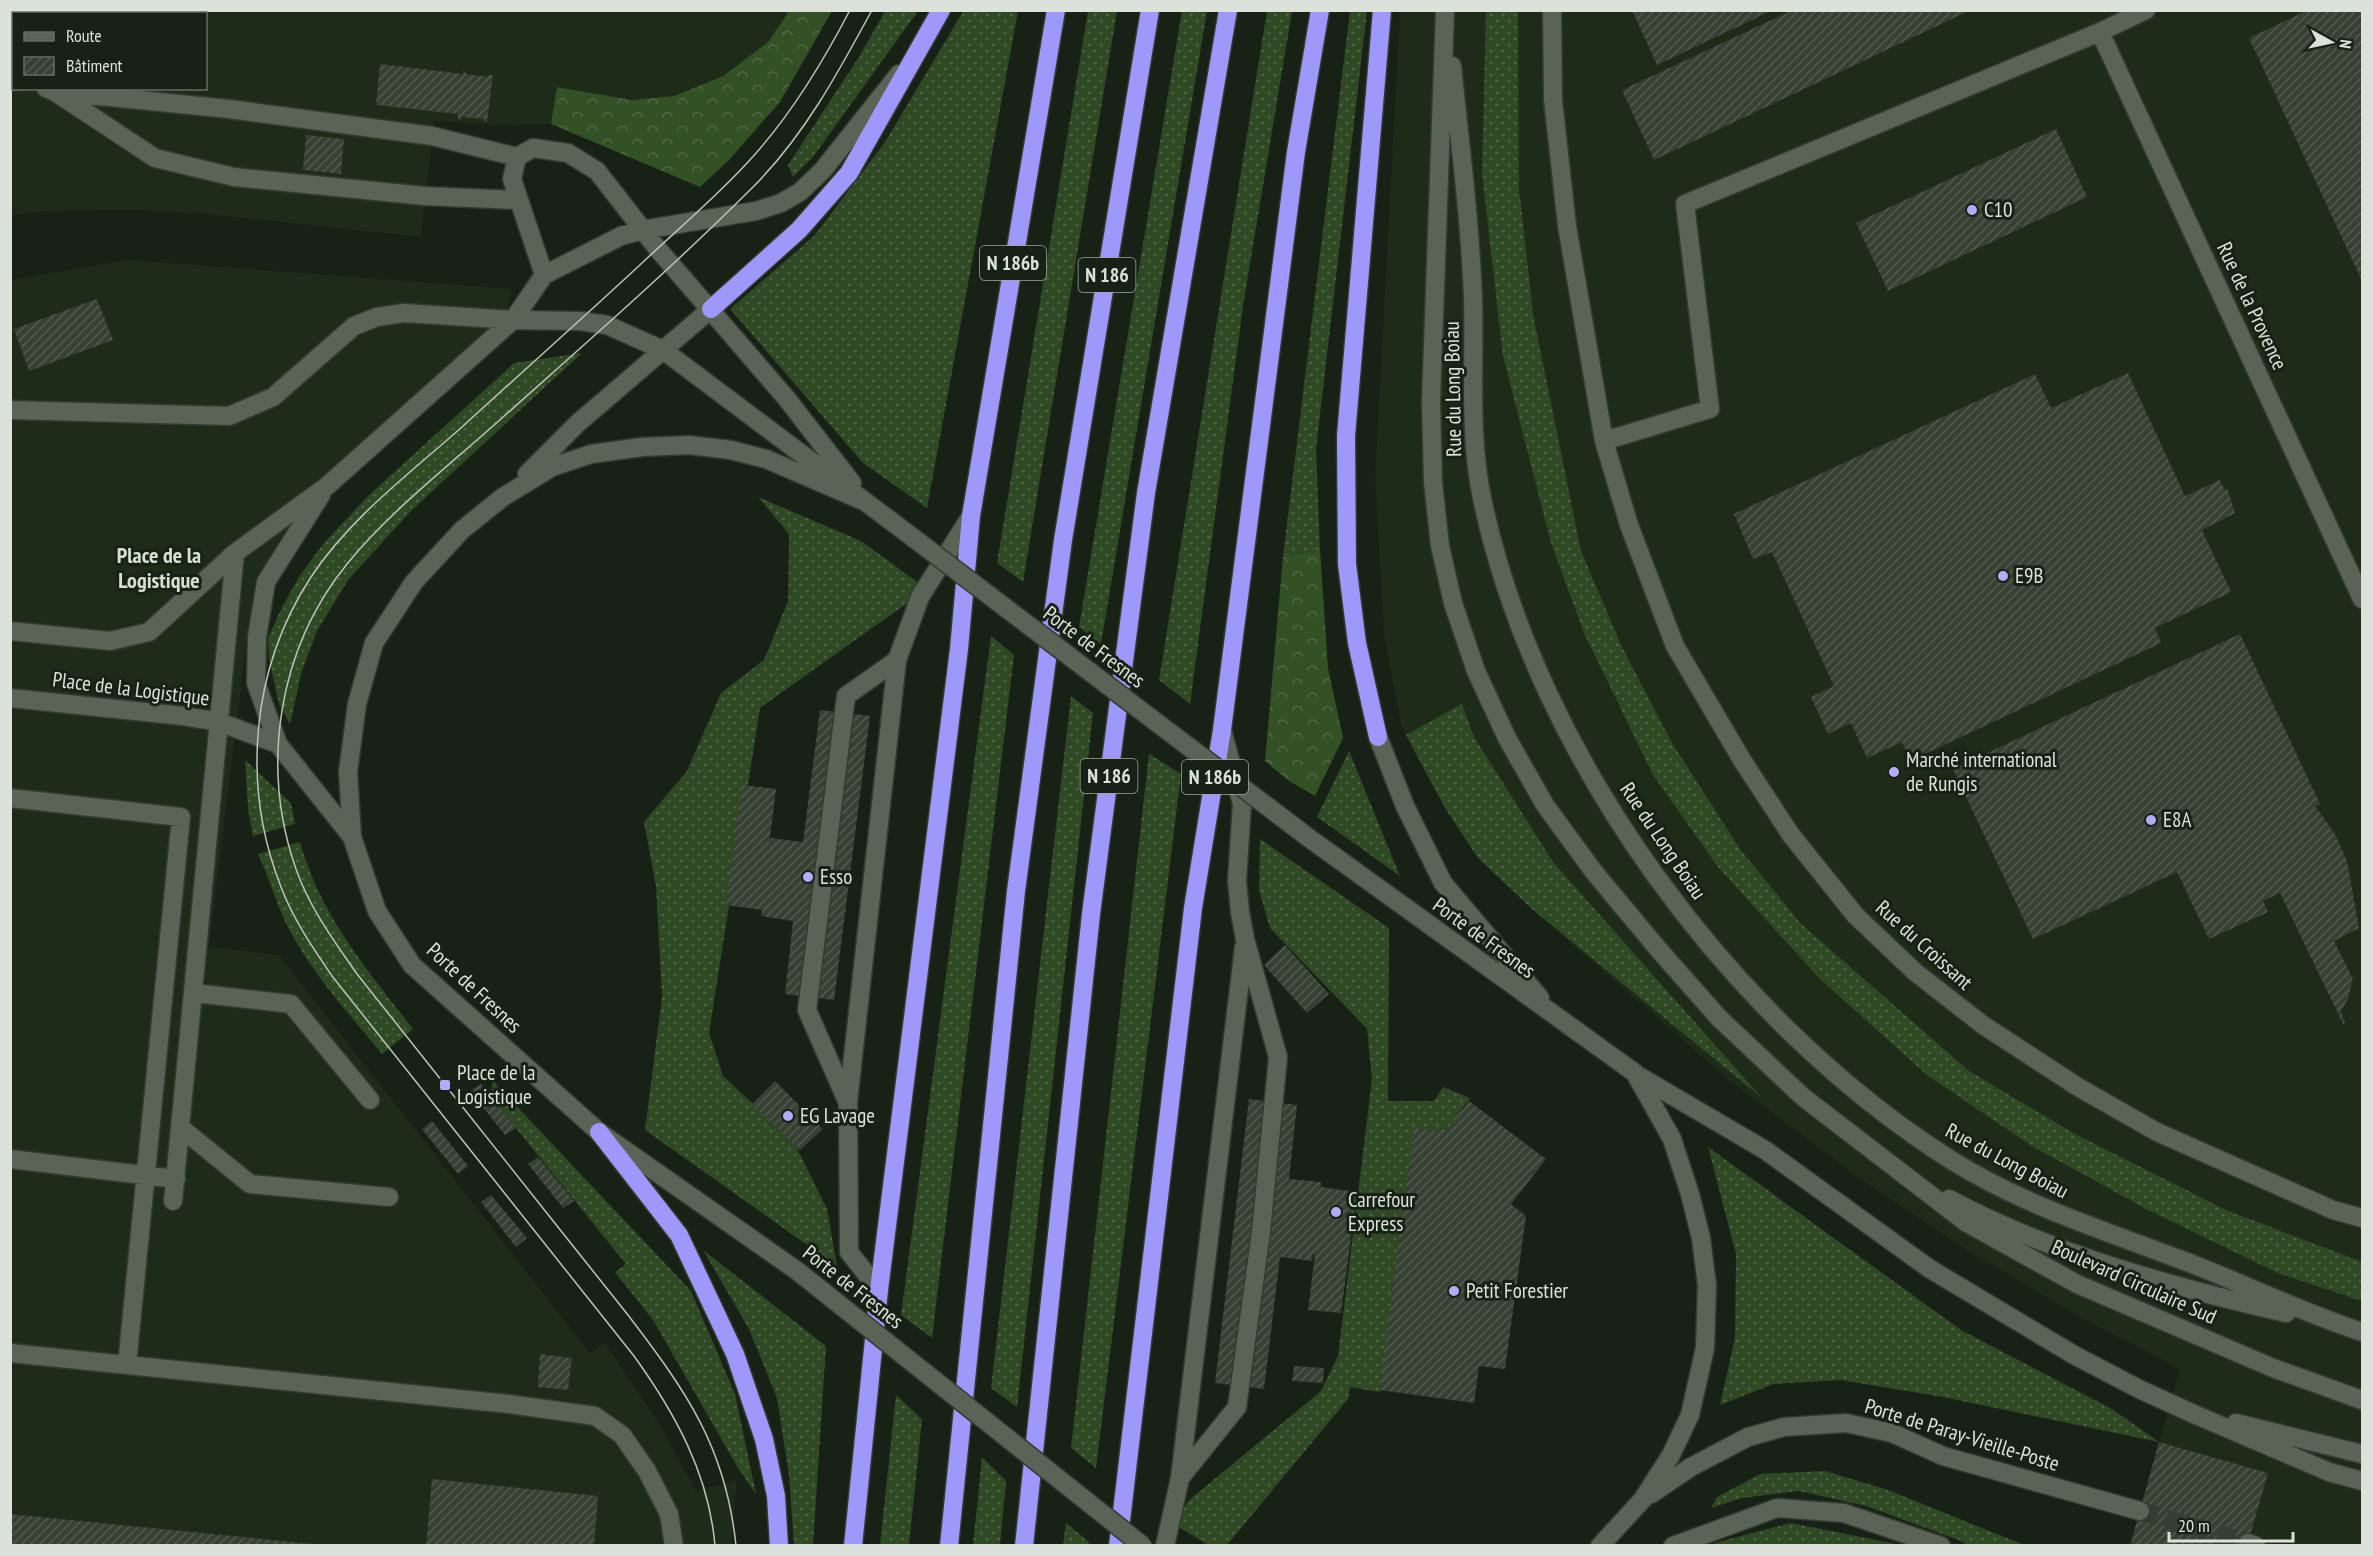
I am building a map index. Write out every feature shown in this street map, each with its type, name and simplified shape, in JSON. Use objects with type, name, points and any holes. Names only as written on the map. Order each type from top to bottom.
[{"type":"highway","points":[[711,309],[800,230],[849,173],[941,10]]},
{"type":"highway","name":"N 186b","points":[[853,1545],[879,1290],[959,649],[971,516],[1056,10]]},
{"type":"highway","name":"N 186","points":[[949,1545],[1018,879],[1063,540],[1150,10]]},
{"type":"highway","name":"N 186","points":[[1024,1545],[1091,914],[1146,493],[1228,10]]},
{"type":"highway","name":"N 186b","points":[[1118,1545],[1193,908],[1222,730],[1296,152],[1320,10]]},
{"type":"highway","points":[[1378,737],[1357,643],[1347,564],[1346,436],[1382,10]]},
{"type":"highway","points":[[599,1132],[679,1235],[735,1354],[764,1438],[776,1496],[779,1545]]},
{"type":"street","name":"Rue du Long Boiau","points":[[1446,10],[1432,389],[1432,482],[1440,546],[1450,592],[1476,671],[1507,738],[1545,806],[1594,872],[1659,950],[1719,1018],[1803,1097],[1903,1174]]},
{"type":"street","name":"Rue du Long Boiau","points":[[1446,10],[1472,250],[1475,432],[1477,474],[1483,505],[1499,566],[1533,663],[1573,741],[1625,832],[1721,960],[1767,1011],[1823,1062],[1887,1115],[1951,1160],[2048,1211],[2182,1260],[2336,1324],[2362,1332]]},
{"type":"street","name":"Rue du Croissant","points":[[1552,10],[1553,100],[1567,226],[1604,441],[1629,525],[1675,646],[1742,760],[1791,835],[1857,916],[1915,972],[1983,1026],[2078,1087],[2157,1132],[2323,1206],[2362,1218]]},
{"type":"street","points":[[1604,441],[1710,409],[1685,204],[2100,32],[2146,10]]},
{"type":"street","name":"Rue de la Provence","points":[[2100,32],[2362,599]]},
{"type":"street","points":[[866,502],[787,399],[642,230],[597,171],[568,153],[533,148],[517,158],[512,179],[544,275],[621,236],[642,230],[756,212],[782,203],[800,192],[823,170],[922,44]]},
{"type":"street","points":[[51,90],[228,109],[432,136],[517,158]]},
{"type":"street","points":[[51,90],[155,158],[166,161],[234,177],[425,196],[518,200]]},
{"type":"street","name":"Place de la Logistique","points":[[10,631],[110,641],[149,632],[235,553],[327,486],[513,320],[544,275]]},
{"type":"street","points":[[503,497],[578,423],[711,309]]},
{"type":"street","points":[[10,410],[229,416],[273,398],[354,326],[376,317],[404,313],[513,320],[580,321],[607,325],[663,350],[866,502]]},
{"type":"street","name":"Porte de Fresnes","points":[[1143,1545],[796,1270],[599,1132],[412,964],[377,911],[352,837],[348,772],[357,704],[374,643],[414,582],[462,530],[503,497],[552,467],[591,454],[642,447],[689,445],[731,450],[766,459],[866,502],[1309,838],[1558,1020],[1635,1073],[1672,1138],[1690,1194],[1701,1238],[1707,1285],[1705,1348],[1690,1415],[1671,1455],[1643,1499],[1600,1545]]},
{"type":"street","name":"Place de la Logistique","points":[[327,486],[266,582],[257,637],[256,683],[278,744],[352,837]]},
{"type":"street","points":[[879,1290],[849,1252],[848,1102],[897,660],[920,597],[971,516]]},
{"type":"street","points":[[173,1201],[235,553]]},
{"type":"street","points":[[848,1102],[807,1010],[846,696],[897,660]]},
{"type":"street","name":"Place de la Logistique","points":[[10,698],[183,716],[219,722],[278,744]]},
{"type":"street","points":[[1180,1478],[1237,1407],[1260,1232],[1278,1057],[1245,939],[1237,881],[1242,804],[1222,730]]},
{"type":"street","points":[[1378,737],[1405,806],[1443,883],[1558,1020]]},
{"type":"street","points":[[10,798],[181,817],[127,1365]]},
{"type":"street","points":[[1165,1545],[1180,1478],[1245,939]]},
{"type":"street","points":[[194,993],[291,1004],[370,1100]]},
{"type":"street","points":[[1635,1073],[1765,1150],[1930,1269],[2074,1355],[2139,1389],[2196,1415],[2329,1472],[2362,1481]]},
{"type":"street","points":[[156,1081],[185,1084]]},
{"type":"street","points":[[181,1128],[250,1184],[390,1197]]},
{"type":"street","points":[[10,1159],[176,1179]]},
{"type":"street","points":[[1903,1174],[1958,1204],[2018,1231],[2075,1252],[2212,1296],[2336,1324]]},
{"type":"street","name":"Boulevard Circulaire Sud","points":[[1903,1174],[1968,1223],[2077,1284],[2273,1368],[2362,1400]]},
{"type":"street","points":[[10,1353],[509,1404],[595,1416],[622,1435],[647,1471],[669,1514],[674,1545]]},
{"type":"street","points":[[2196,1415],[2289,1435],[2362,1454]]},
{"type":"street","name":"Porte de Paray-Vieille-Poste","points":[[1643,1499],[1691,1467],[1748,1437],[1784,1427],[1846,1423],[1892,1433],[1943,1456],[2140,1511]]},
{"type":"street","points":[[1673,1545],[1777,1508],[1844,1513],[1941,1545]]},
{"type":"shaded area","points":[[10,11],[789,11],[768,42],[723,76],[674,96],[632,100],[558,87],[551,124],[497,125],[434,121],[421,237],[197,213],[140,210],[45,211],[11,215]]},
{"type":"shaded area","name":"Marché international de Rungis","points":[[1400,11],[2362,11],[2362,1545],[2130,1545],[2180,1369],[2080,1317],[1970,1252],[1859,1178],[1731,1082],[1532,909],[1478,858],[1445,808],[1402,728],[1384,635],[1375,478]]},
{"type":"shaded area","points":[[129,260],[512,289],[498,341],[294,524],[264,569],[249,622],[209,947],[279,955],[590,1353],[605,1343],[659,1423],[696,1491],[737,1480],[731,1545],[11,1546],[11,280]]},
{"type":"green space","points":[[964,10],[1018,11],[927,508],[863,463],[730,309],[815,235],[885,142]]},
{"type":"green space","points":[[789,11],[832,11],[780,102],[729,160],[700,187],[551,124],[557,87],[632,100],[674,96],[723,76],[768,42]]},
{"type":"green space","points":[[885,11],[918,11],[813,157],[793,177],[788,165],[859,57]]},
{"type":"green space","points":[[1088,11],[1117,11],[1023,582],[997,563]]},
{"type":"green space","points":[[1182,11],[1207,11],[1101,644],[1079,627]]},
{"type":"green space","points":[[1267,11],[1292,11],[1243,306],[1190,704],[1159,680]]},
{"type":"green space","points":[[1350,11],[1367,11],[1316,449],[1320,550],[1283,556]]},
{"type":"green space","points":[[1486,11],[1518,11],[1519,188],[1533,314],[1581,551],[1622,647],[1672,743],[1740,849],[1801,924],[1969,1071],[2075,1134],[2226,1210],[2362,1262],[2362,1301],[2278,1273],[2148,1210],[2030,1145],[1927,1075],[1820,979],[1718,867],[1653,775],[1584,633],[1551,543],[1503,356],[1482,173]]},
{"type":"green space","points":[[582,353],[411,511],[348,580],[317,631],[301,674],[290,724],[279,704],[269,659],[268,638],[299,577],[323,544],[369,495],[514,363]]},
{"type":"green space","points":[[758,497],[861,541],[927,589],[760,708],[709,1033],[723,1076],[794,1142],[827,1209],[837,1266],[645,1130],[662,997],[656,886],[644,822],[687,771],[721,693],[764,660],[788,601],[789,534]]},
{"type":"green space","points":[[1320,550],[1328,668],[1343,738],[1315,796],[1289,781],[1265,761],[1283,556]]},
{"type":"green space","points":[[991,636],[1014,655],[932,1338],[901,1315]]},
{"type":"green space","points":[[1071,696],[1093,713],[1017,1407],[991,1388]]},
{"type":"green space","points":[[1462,704],[1474,737],[1553,862],[1762,1098],[1532,909],[1478,858],[1445,808],[1406,735]]},
{"type":"green space","points":[[1349,751],[1400,876],[1317,817]]},
{"type":"green space","points":[[1149,754],[1181,774],[1096,1468],[1071,1448]]},
{"type":"green space","points":[[245,760],[291,803],[295,824],[253,836],[248,809]]},
{"type":"green space","points":[[1260,839],[1389,928],[1388,1101],[1434,1101],[1443,1087],[1470,1098],[1445,1133],[1416,1129],[1380,1392],[1350,1387],[1348,1399],[1227,1545],[1208,1545],[1174,1524],[1188,1501],[1321,1391],[1338,1356],[1372,1079],[1367,1029],[1270,928],[1259,890]]},
{"type":"green space","points":[[300,842],[309,869],[333,918],[363,964],[413,1029],[382,1054],[333,995],[300,948],[285,922],[258,854]]},
{"type":"green space","points":[[493,1081],[691,1291],[735,1394],[756,1494],[738,1468],[653,1320],[615,1272],[626,1264],[490,1096]]},
{"type":"green space","points":[[1708,1147],[1961,1330],[2112,1409],[2159,1442],[1943,1397],[1841,1380],[1773,1384],[1720,1405],[1735,1338],[1736,1254]]},
{"type":"green space","points":[[703,1250],[826,1346],[813,1545],[794,1545],[789,1475],[777,1398],[749,1329]]},
{"type":"green space","points":[[896,1395],[922,1419],[909,1545],[880,1545]]},
{"type":"green space","points":[[982,1457],[1006,1481],[1000,1545],[973,1545]]},
{"type":"green space","points":[[1825,1471],[1888,1490],[2024,1545],[1967,1545],[1866,1506],[1799,1491],[1742,1498],[1711,1508],[1717,1497],[1760,1474]]},
{"type":"green space","points":[[1066,1523],[1089,1542],[1088,1545],[1063,1545]]},
{"type":"green space","points":[[1791,1523],[1901,1545],[1711,1545]]},
{"type":"building","points":[[1632,10],[1773,10],[1657,65]]},
{"type":"building","points":[[1793,10],[1971,10],[1654,160],[1622,90]]},
{"type":"building","points":[[2308,10],[2362,10],[2362,281],[2249,38]]},
{"type":"building","points":[[380,64],[463,74],[463,71],[466,74],[488,77],[488,75],[493,75],[487,122],[484,122],[484,119],[461,117],[462,120],[458,119],[458,114],[376,105]]},
{"type":"building","name":"C10","points":[[2056,129],[2087,197],[1888,291],[1856,223]]},
{"type":"building","points":[[306,135],[344,139],[341,174],[303,170]]},
{"type":"building","points":[[97,299],[113,340],[29,371],[14,329]]},
{"type":"building","name":"E9B","points":[[2128,373],[2185,496],[2220,480],[2224,489],[2228,490],[2235,513],[2202,530],[2231,592],[2155,628],[2161,643],[1910,761],[1902,742],[1867,758],[1851,723],[1828,734],[1811,697],[1834,686],[1772,552],[1753,559],[1734,514],[2035,374],[2051,408]]},
{"type":"building","name":"E8A","points":[[2240,634],[2320,804],[2315,806],[2335,834],[2347,861],[2359,928],[2334,941],[2353,979],[2348,999],[2341,1011],[2345,1023],[2343,1024],[2280,893],[2263,901],[2268,912],[2209,939],[2177,872],[2033,939],[1953,769]]},
{"type":"building","name":"Esso","points":[[820,710],[870,716],[834,1000],[785,994],[793,921],[761,916],[762,910],[726,905],[742,785],[776,789],[769,845],[771,838],[803,842]]},
{"type":"building","points":[[1285,945],[1329,994],[1307,1013],[1264,965]]},
{"type":"building","name":"EG Lavage","points":[[775,1081],[823,1129],[800,1150],[752,1104]]},
{"type":"building","points":[[481,1084],[516,1128],[505,1135],[470,1091]]},
{"type":"building","points":[[1249,1099],[1297,1105],[1289,1179],[1321,1182],[1321,1187],[1357,1192],[1341,1313],[1308,1310],[1315,1254],[1313,1254],[1312,1261],[1280,1257],[1264,1389],[1215,1383]]},
{"type":"building","name":"Petit Forestier","points":[[1469,1101],[1546,1159],[1511,1204],[1526,1216],[1505,1369],[1479,1366],[1474,1403],[1379,1390],[1414,1128],[1445,1132]]},
{"type":"building","points":[[432,1121],[468,1166],[458,1174],[422,1129]]},
{"type":"building","points":[[538,1157],[574,1201],[563,1208],[528,1164]]},
{"type":"building","points":[[491,1195],[527,1238],[516,1247],[481,1202]]},
{"type":"building","points":[[540,1354],[572,1358],[568,1390],[538,1387]]},
{"type":"building","points":[[1294,1366],[1324,1368],[1323,1383],[1292,1381]]},
{"type":"building","points":[[2159,1442],[2268,1473],[2247,1546],[2130,1546]]},
{"type":"building","points":[[432,1479],[598,1496],[594,1546],[426,1546]]},
{"type":"building","points":[[10,1514],[313,1544],[313,1546],[10,1546]]},
{"type":"tunnel","points":[[2140,1511],[2248,1543]]},
{"type":"tram line","points":[[715,1546],[706,1494],[698,1469],[676,1422],[649,1378],[634,1356],[332,976],[297,922],[281,887],[268,848],[260,808],[257,768],[258,728],[275,650],[291,613],[311,577],[344,535],[381,498],[575,325],[735,175],[763,145],[791,109],[850,10]]},
{"type":"tram line","points":[[736,1546],[731,1511],[713,1449],[685,1395],[668,1369],[628,1315],[357,974],[315,910],[301,883],[285,830],[279,790],[278,750],[282,710],[291,671],[305,633],[324,597],[347,564],[401,507],[629,304],[753,187],[788,147],[819,103],[872,10]]},
{"type":"place","name":"C10","points":[[1972,210]]},
{"type":"place","name":"E9B","points":[[2003,576]]},
{"type":"place","name":"Marché international de Rungis","points":[[1894,772]]},
{"type":"place","name":"E8A","points":[[2151,820]]},
{"type":"place","name":"Esso","points":[[808,877]]},
{"type":"place","name":"Place de la Logistique","points":[[445,1085]]},
{"type":"place","name":"EG Lavage","points":[[788,1116]]},
{"type":"place","name":"Carrefour Express","points":[[1336,1212]]},
{"type":"place","name":"Petit Forestier","points":[[1454,1291]]},
{"type":"district","name":"Place de la Logistique","points":[[159,568]]}]
